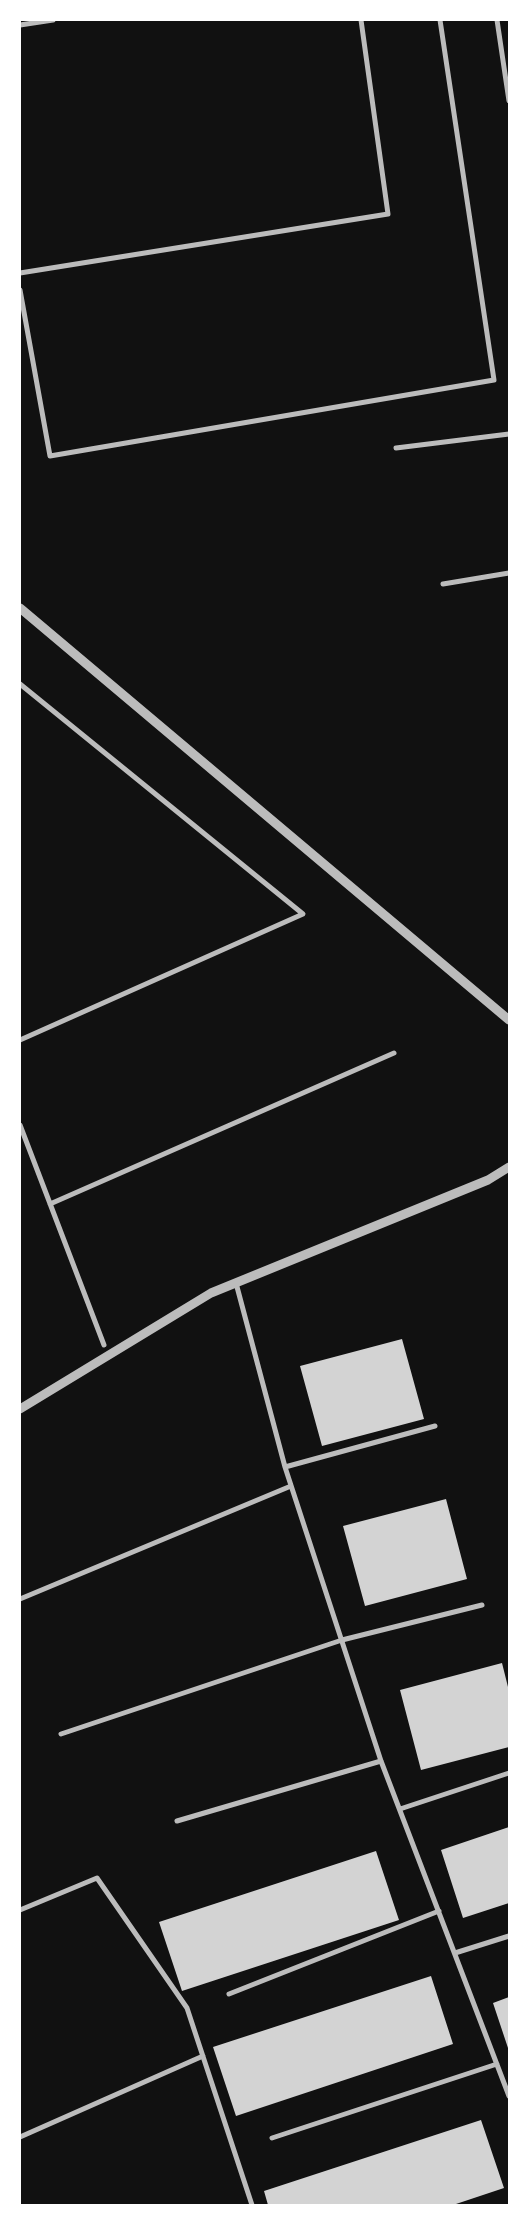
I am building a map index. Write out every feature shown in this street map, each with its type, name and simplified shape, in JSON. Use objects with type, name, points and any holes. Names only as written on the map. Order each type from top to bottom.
[{"type":"street","points":[[20,25],[52,20]]},
{"type":"street","points":[[20,273],[388,214],[361,20]]},
{"type":"street","points":[[20,290],[50,456],[494,380],[440,20]]},
{"type":"street","points":[[497,20],[509,101]]},
{"type":"street","points":[[20,316],[26,320]]},
{"type":"street","points":[[396,448],[509,434]]},
{"type":"street","points":[[444,584],[509,573]]},
{"type":"street","points":[[20,608],[509,1020]]},
{"type":"street","points":[[20,684],[303,914],[20,1040]]},
{"type":"street","points":[[50,1204],[394,1054]]},
{"type":"street","points":[[20,1125],[104,1346]]},
{"type":"street","points":[[20,1409],[211,1293],[488,1180],[509,1167]]},
{"type":"street","points":[[236,1283],[284,1467],[381,1761],[509,2096]]},
{"type":"street","points":[[284,1467],[435,1426]]},
{"type":"street","points":[[20,1599],[291,1486]]},
{"type":"street","points":[[60,1734],[342,1640],[482,1605]]},
{"type":"street","points":[[177,1821],[381,1761]]},
{"type":"street","points":[[400,1809],[509,1773]]},
{"type":"street","points":[[20,1910],[97,1878],[187,2008],[252,2205]]},
{"type":"street","points":[[229,1994],[438,1911]]},
{"type":"street","points":[[454,1953],[509,1936]]},
{"type":"street","points":[[20,2137],[203,2056]]},
{"type":"street","points":[[272,2138],[497,2064]]},
{"type":"building","points":[[402,1339],[424,1419],[322,1446],[300,1366]]},
{"type":"building","points":[[446,1499],[467,1579],[365,1606],[343,1526]]},
{"type":"building","points":[[502,1663],[509,1691],[509,1747],[421,1770],[400,1690]]},
{"type":"building","points":[[509,1827],[509,1903],[463,1918],[441,1850]]},
{"type":"building","points":[[376,1851],[399,1920],[182,1991],[159,1922]]},
{"type":"building","points":[[431,1976],[453,2044],[236,2116],[213,2047]]},
{"type":"building","points":[[509,1997],[509,2051],[493,2003]]},
{"type":"building","points":[[481,2120],[504,2188],[453,2205],[268,2205],[264,2191]]}]
